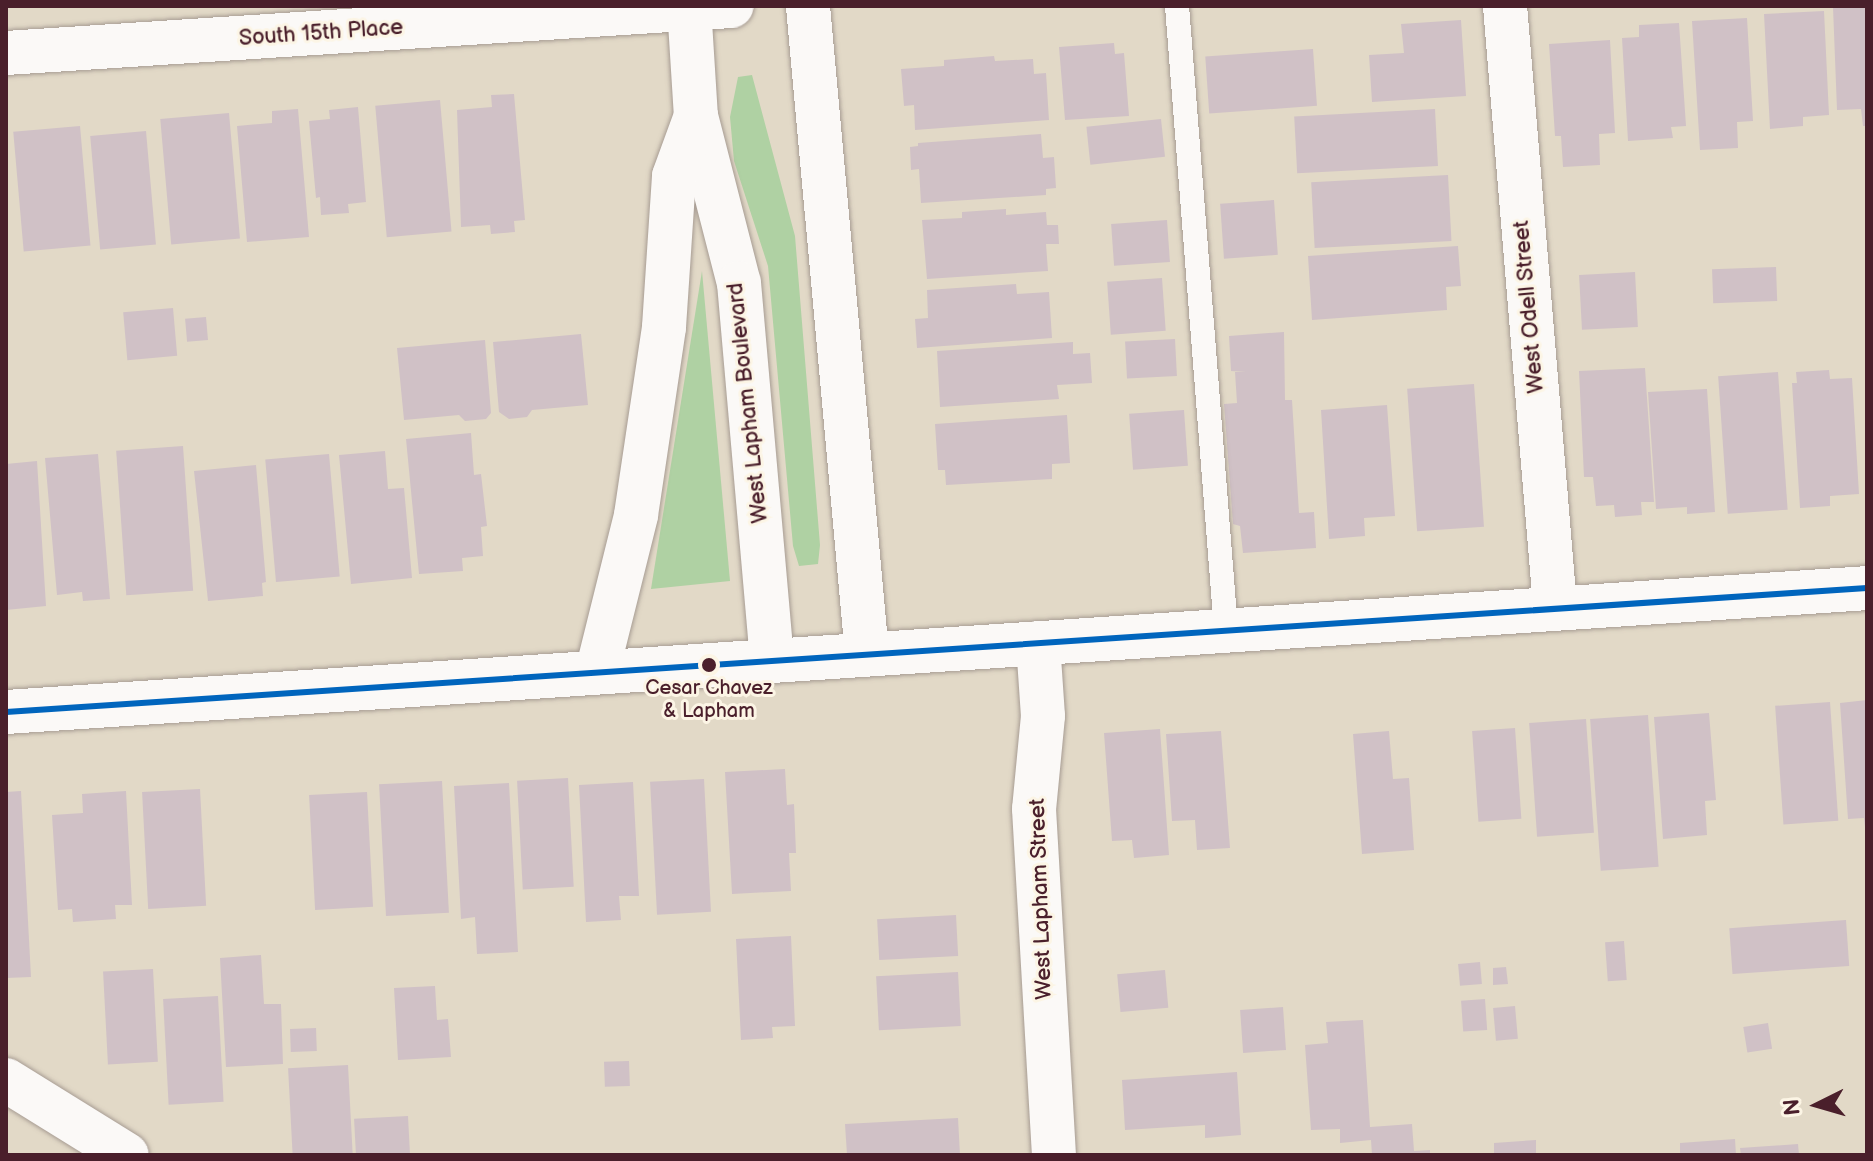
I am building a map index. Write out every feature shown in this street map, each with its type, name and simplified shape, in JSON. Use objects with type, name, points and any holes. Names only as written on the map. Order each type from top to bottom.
[{"type":"street","points":[[808,6],[867,654]]},
{"type":"street","name":"West Odell Street","points":[[1505,6],[1555,607]]},
{"type":"street","name":"South 15th Place","points":[[6,53],[703,7]]},
{"type":"street","name":"West Lapham Boulevard","points":[[703,7],[696,116],[739,283],[772,660]]},
{"type":"street","points":[[597,672],[636,515],[664,327],[674,176],[696,116]]},
{"type":"street","points":[[6,712],[1867,588]]},
{"type":"street","name":"West Lapham Street","points":[[1038,643],[1043,716],[1034,809],[1054,1155]]},
{"type":"street","points":[[6,1080],[127,1155]]},
{"type":"lane","points":[[1177,6],[1226,630]]},
{"type":"green space","points":[[752,75],[795,236],[820,545],[818,564],[799,566],[793,546],[768,266],[734,161],[730,117],[738,77]]},
{"type":"green space","points":[[702,271],[730,581],[651,589]]},
{"type":"building","points":[[1867,6],[1867,126],[1863,126],[1861,109],[1837,110],[1833,7]]},
{"type":"building","points":[[1824,11],[1829,115],[1803,117],[1803,126],[1770,129],[1764,14]]},
{"type":"building","points":[[1747,18],[1753,121],[1737,122],[1738,148],[1700,150],[1692,21]]},
{"type":"building","points":[[1461,20],[1466,96],[1372,102],[1369,55],[1404,53],[1401,24]]},
{"type":"building","points":[[1679,23],[1686,126],[1671,127],[1673,138],[1628,141],[1622,38],[1639,37],[1639,25]]},
{"type":"building","points":[[1610,40],[1615,133],[1599,134],[1600,165],[1563,167],[1561,136],[1555,136],[1549,44]]},
{"type":"building","points":[[1114,43],[1115,54],[1124,53],[1129,116],[1065,120],[1059,47]]},
{"type":"building","points":[[1313,49],[1317,106],[1209,113],[1205,57]]},
{"type":"building","points":[[994,56],[995,61],[1033,59],[1034,74],[1046,73],[1049,120],[915,130],[914,105],[904,106],[901,69],[944,66],[944,60]]},
{"type":"building","points":[[514,94],[525,220],[514,221],[515,232],[491,234],[490,225],[461,227],[457,110],[492,107],[491,95]]},
{"type":"building","points":[[440,100],[452,231],[387,237],[375,106]]},
{"type":"building","points":[[358,107],[366,202],[348,204],[349,213],[321,215],[320,197],[316,198],[309,121],[330,119],[329,110]]},
{"type":"building","points":[[298,109],[309,237],[247,242],[237,126],[272,123],[272,111]]},
{"type":"building","points":[[1435,109],[1438,166],[1297,173],[1294,116]]},
{"type":"building","points":[[229,113],[240,239],[171,245],[160,119]]},
{"type":"building","points":[[1161,119],[1165,157],[1090,165],[1086,127]]},
{"type":"building","points":[[80,126],[90,246],[24,251],[13,132]]},
{"type":"building","points":[[146,131],[156,245],[100,249],[90,136]]},
{"type":"building","points":[[1041,134],[1043,158],[1054,157],[1056,188],[1046,189],[1046,195],[921,203],[919,169],[911,170],[910,147],[918,146],[918,143]]},
{"type":"building","points":[[1448,175],[1451,241],[1315,248],[1311,182]]},
{"type":"building","points":[[1274,200],[1278,255],[1224,259],[1220,204]]},
{"type":"building","points":[[1006,209],[1006,215],[1046,212],[1047,225],[1058,225],[1059,244],[1046,244],[1048,271],[927,279],[922,220],[962,218],[962,212]]},
{"type":"building","points":[[1167,220],[1170,262],[1114,266],[1111,224]]},
{"type":"building","points":[[1458,246],[1461,286],[1446,287],[1447,310],[1312,320],[1308,256]]},
{"type":"building","points":[[1776,267],[1777,301],[1713,303],[1712,269]]},
{"type":"building","points":[[1635,272],[1638,327],[1582,330],[1579,275]]},
{"type":"building","points":[[1162,278],[1166,331],[1111,335],[1107,282]]},
{"type":"building","points":[[1016,284],[1017,294],[1049,292],[1052,338],[917,348],[915,319],[928,318],[927,290]]},
{"type":"building","points":[[173,308],[177,356],[127,360],[123,312]]},
{"type":"building","points":[[206,317],[208,340],[187,342],[185,319]]},
{"type":"building","points":[[1284,332],[1285,400],[1292,400],[1299,513],[1314,512],[1316,548],[1243,553],[1240,526],[1233,524],[1224,404],[1237,403],[1235,372],[1246,372],[1231,371],[1229,336]]},
{"type":"building","points":[[581,334],[588,405],[532,410],[527,417],[509,419],[499,412],[493,342]]},
{"type":"building","points":[[1175,339],[1177,376],[1127,379],[1125,342]]},
{"type":"building","points":[[485,340],[491,413],[486,419],[465,421],[459,415],[404,420],[397,348]]},
{"type":"building","points":[[1073,342],[1073,354],[1090,353],[1092,383],[1057,385],[1059,399],[940,407],[937,351]]},
{"type":"building","points":[[1645,368],[1654,502],[1641,502],[1642,515],[1615,517],[1614,505],[1596,506],[1593,477],[1584,477],[1579,371]]},
{"type":"building","points":[[1829,370],[1830,379],[1852,378],[1859,494],[1830,496],[1830,506],[1800,508],[1792,383],[1797,383],[1796,372]]},
{"type":"building","points":[[1778,372],[1788,510],[1728,514],[1718,376]]},
{"type":"building","points":[[1474,384],[1484,527],[1417,531],[1407,389]]},
{"type":"building","points":[[1707,389],[1715,512],[1687,514],[1687,507],[1656,509],[1648,392]]},
{"type":"building","points":[[1387,405],[1395,516],[1364,518],[1365,536],[1329,539],[1321,410]]},
{"type":"building","points":[[1184,410],[1188,466],[1133,470],[1129,414]]},
{"type":"building","points":[[1067,415],[1070,463],[1052,464],[1052,479],[946,485],[945,470],[938,470],[935,424]]},
{"type":"building","points":[[471,433],[474,475],[481,474],[487,526],[481,527],[483,556],[462,558],[463,571],[419,574],[406,439]]},
{"type":"building","points":[[183,446],[193,591],[126,595],[116,451]]},
{"type":"building","points":[[385,451],[388,489],[404,488],[412,578],[351,584],[339,455]]},
{"type":"building","points":[[98,454],[110,599],[83,601],[82,592],[57,595],[45,458]]},
{"type":"building","points":[[329,454],[340,577],[276,582],[265,460]]},
{"type":"building","points":[[37,461],[46,606],[6,610],[6,464]]},
{"type":"building","points":[[256,465],[266,582],[262,583],[263,596],[208,601],[194,471]]},
{"type":"building","points":[[1867,700],[1865,827],[1864,818],[1848,819],[1840,703]]},
{"type":"building","points":[[1830,702],[1838,821],[1783,825],[1775,706]]},
{"type":"building","points":[[1709,713],[1716,800],[1705,801],[1707,835],[1663,839],[1654,717]]},
{"type":"building","points":[[1648,715],[1659,867],[1601,871],[1590,719]]},
{"type":"building","points":[[1586,719],[1594,833],[1537,837],[1529,723]]},
{"type":"building","points":[[1515,728],[1521,819],[1478,822],[1472,731]]},
{"type":"building","points":[[1160,729],[1169,855],[1134,858],[1132,840],[1112,841],[1104,733]]},
{"type":"building","points":[[1221,731],[1230,848],[1197,850],[1195,820],[1172,821],[1166,734]]},
{"type":"building","points":[[1389,731],[1393,779],[1409,778],[1414,850],[1362,854],[1353,734]]},
{"type":"building","points":[[785,769],[787,805],[794,804],[796,853],[789,853],[791,891],[732,894],[725,772]]},
{"type":"building","points":[[568,778],[574,887],[523,890],[517,781]]},
{"type":"building","points":[[704,779],[711,912],[657,915],[650,782]]},
{"type":"building","points":[[442,781],[449,913],[386,916],[379,784]]},
{"type":"building","points":[[633,782],[639,896],[619,896],[621,920],[586,922],[579,785]]},
{"type":"building","points":[[509,783],[518,952],[477,954],[475,917],[461,919],[454,786]]},
{"type":"building","points":[[200,789],[206,906],[148,909],[142,792]]},
{"type":"building","points":[[21,791],[31,977],[6,978],[6,792]]},
{"type":"building","points":[[126,791],[132,905],[115,905],[116,919],[73,922],[72,909],[58,910],[52,815],[83,813],[82,794]]},
{"type":"building","points":[[367,792],[373,907],[315,910],[309,795]]},
{"type":"building","points":[[956,915],[958,956],[879,960],[877,919]]},
{"type":"building","points":[[1846,920],[1849,966],[1732,974],[1729,928]]},
{"type":"building","points":[[791,936],[795,1026],[772,1027],[773,1038],[741,1040],[736,939]]},
{"type":"building","points":[[1624,941],[1627,980],[1608,981],[1605,942]]},
{"type":"building","points":[[261,955],[264,1004],[281,1004],[283,1064],[226,1067],[220,958]]},
{"type":"building","points":[[1480,962],[1482,984],[1460,986],[1458,964]]},
{"type":"building","points":[[1506,967],[1508,984],[1493,985],[1493,968]]},
{"type":"building","points":[[153,969],[158,1062],[108,1064],[103,972]]},
{"type":"building","points":[[1165,970],[1168,1008],[1120,1012],[1117,974]]},
{"type":"building","points":[[958,972],[961,1026],[879,1030],[876,976]]},
{"type":"building","points":[[435,986],[437,1020],[448,1019],[451,1057],[398,1060],[394,988]]},
{"type":"building","points":[[218,996],[224,1102],[169,1105],[163,999]]},
{"type":"building","points":[[1485,999],[1487,1030],[1463,1032],[1461,1001]]},
{"type":"building","points":[[1515,1006],[1518,1039],[1496,1041],[1493,1008]]},
{"type":"building","points":[[1283,1007],[1286,1050],[1243,1053],[1240,1010]]},
{"type":"building","points":[[1363,1020],[1370,1127],[1412,1124],[1414,1151],[1430,1150],[1430,1155],[1372,1155],[1371,1140],[1340,1143],[1340,1129],[1311,1130],[1305,1045],[1328,1043],[1326,1022]]},
{"type":"building","points":[[1768,1023],[1772,1049],[1747,1053],[1743,1027]]},
{"type":"building","points":[[316,1028],[317,1051],[291,1052],[290,1029]]},
{"type":"building","points":[[629,1061],[630,1086],[605,1087],[604,1062]]},
{"type":"building","points":[[348,1065],[353,1155],[293,1155],[288,1068]]},
{"type":"building","points":[[1237,1072],[1241,1135],[1205,1138],[1205,1125],[1125,1130],[1122,1080]]},
{"type":"building","points":[[408,1116],[410,1155],[356,1155],[354,1119]]},
{"type":"building","points":[[958,1118],[960,1155],[847,1155],[845,1124]]},
{"type":"building","points":[[1735,1139],[1736,1155],[1680,1155],[1680,1143]]},
{"type":"building","points":[[1536,1140],[1536,1155],[1494,1155],[1494,1143]]},
{"type":"building","points":[[1798,1144],[1799,1155],[1741,1155],[1740,1148]]},
{"type":"transit line","points":[[6,712],[1867,588]]},
{"type":"place","name":"Cesar Chavez & Lapham","points":[[709,665]]}]
